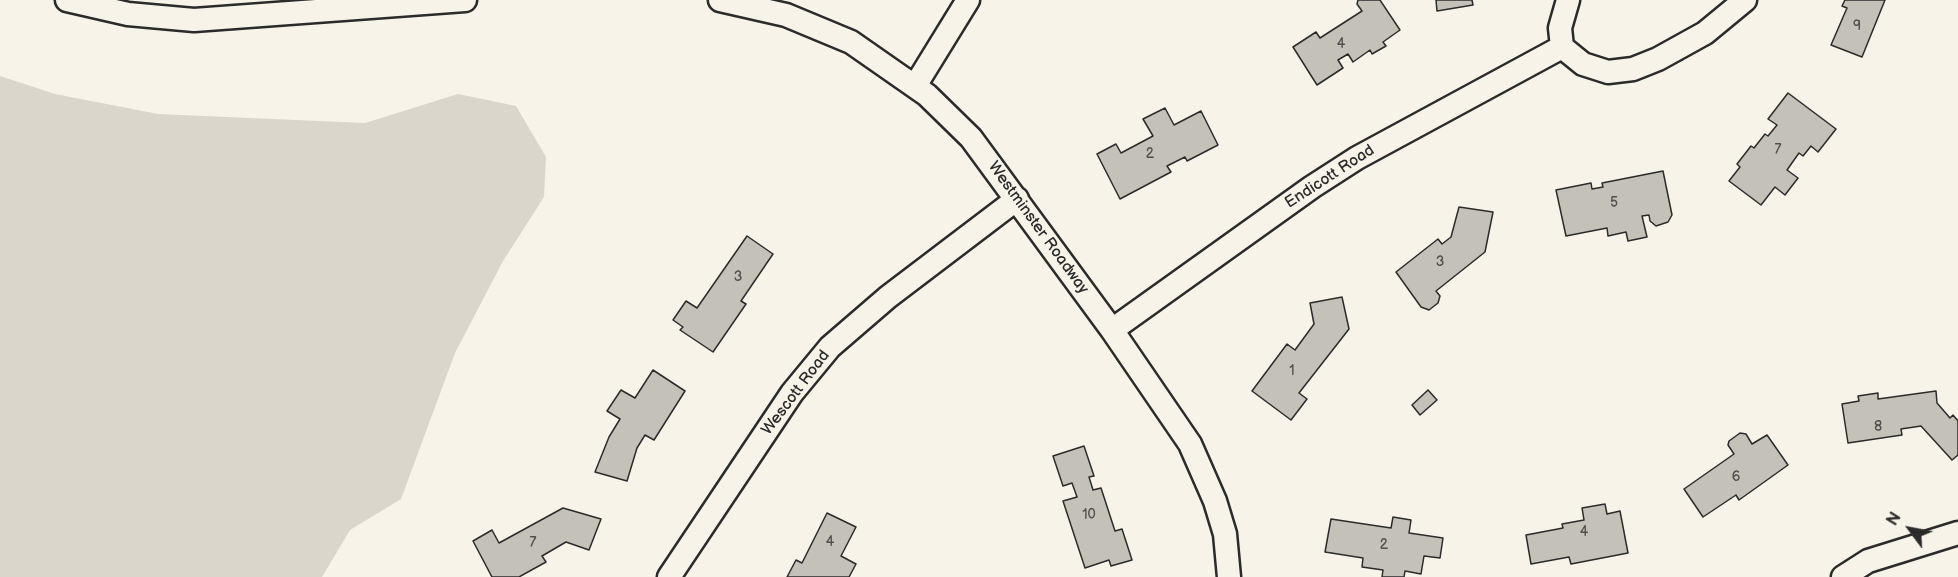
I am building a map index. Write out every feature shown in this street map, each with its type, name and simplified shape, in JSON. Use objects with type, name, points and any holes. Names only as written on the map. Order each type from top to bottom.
[{"type":"street","points":[[67,0],[128,14],[194,20],[465,0]]},
{"type":"street","name":"Westminster Roadway","points":[[720,0],[766,9],[824,28],[868,53],[915,86],[971,138],[1112,330],[1190,444],[1215,501],[1225,534],[1229,577]]},
{"type":"street","points":[[915,86],[968,0]]},
{"type":"street","points":[[1568,0],[1560,28],[1562,47],[1572,57],[1596,69],[1608,72],[1633,69],[1705,33],[1745,0]]},
{"type":"street","name":"Endicott Road","points":[[1112,330],[1312,187],[1357,158],[1562,47]]},
{"type":"street","name":"Wescott Road","points":[[669,577],[792,393],[830,347],[888,297],[1017,199]]},
{"type":"street","points":[[1843,577],[1868,561],[1958,533]]},
{"type":"shaded area","points":[[0,76],[55,94],[158,114],[365,123],[458,94],[516,106],[546,157],[544,197],[503,261],[455,353],[401,499],[350,530],[322,577],[0,577]]},
{"type":"building","points":[[1358,0],[1380,0],[1400,30],[1383,42],[1386,46],[1372,54],[1370,50],[1353,62],[1348,54],[1338,60],[1343,68],[1317,85],[1293,47],[1316,32],[1320,38],[1362,11],[1357,4]]},
{"type":"building","points":[[1436,0],[1472,0],[1473,5],[1437,11]]},
{"type":"building","points":[[1845,0],[1885,0],[1862,57],[1831,45],[1847,8],[1842,6]]},
{"type":"building","points":[[1788,93],[1836,129],[1818,152],[1811,146],[1803,156],[1799,153],[1787,170],[1798,178],[1785,195],[1775,187],[1761,205],[1729,181],[1740,167],[1737,164],[1751,146],[1754,148],[1765,134],[1768,136],[1777,125],[1768,119]]},
{"type":"building","points":[[1165,108],[1174,125],[1201,111],[1218,145],[1187,161],[1185,157],[1167,166],[1171,172],[1120,199],[1097,154],[1116,144],[1121,153],[1153,136],[1143,119]]},
{"type":"building","points":[[1663,171],[1672,215],[1668,222],[1656,226],[1650,221],[1649,215],[1642,216],[1647,237],[1628,241],[1626,232],[1608,236],[1607,228],[1566,236],[1556,190],[1591,183],[1592,189],[1603,187],[1602,183]]},
{"type":"building","points":[[1459,207],[1493,212],[1485,252],[1436,291],[1440,296],[1438,303],[1429,310],[1421,307],[1396,272],[1438,239],[1442,244],[1451,237]]},
{"type":"building","points":[[747,236],[773,254],[741,301],[746,304],[713,352],[680,330],[683,327],[673,320],[686,301],[697,308]]},
{"type":"building","points":[[1342,297],[1349,329],[1299,393],[1307,399],[1291,420],[1252,391],[1287,344],[1295,350],[1314,324],[1310,303]]},
{"type":"building","points":[[653,370],[685,391],[654,440],[645,435],[637,448],[627,481],[595,472],[609,437],[620,419],[607,411],[621,390],[635,398]]},
{"type":"building","points":[[1428,390],[1437,400],[1420,415],[1412,405]]},
{"type":"building","points":[[1936,391],[1937,403],[1950,418],[1953,415],[1958,421],[1958,455],[1952,460],[1921,426],[1901,429],[1902,435],[1848,443],[1842,404],[1859,401],[1858,396],[1878,393],[1878,399]]},
{"type":"building","points":[[1740,433],[1746,434],[1752,444],[1767,435],[1788,465],[1739,500],[1736,495],[1703,517],[1684,489],[1734,454],[1728,445],[1729,441]]},
{"type":"building","points":[[1084,446],[1094,476],[1089,477],[1093,490],[1101,488],[1115,531],[1122,529],[1132,560],[1111,566],[1109,560],[1085,568],[1063,501],[1077,497],[1072,483],[1063,486],[1053,456]]},
{"type":"building","points":[[1605,504],[1607,514],[1620,511],[1628,553],[1571,564],[1569,557],[1531,564],[1526,535],[1563,528],[1562,524],[1584,520],[1582,508]]},
{"type":"building","points":[[563,508],[601,519],[589,550],[566,542],[542,556],[546,562],[519,577],[492,577],[473,541],[492,530],[499,543]]},
{"type":"building","points":[[827,513],[856,527],[841,556],[856,564],[849,577],[787,577],[796,560],[802,563]]},
{"type":"building","points":[[1393,517],[1411,520],[1409,533],[1443,538],[1440,558],[1424,556],[1421,574],[1405,571],[1404,577],[1382,577],[1383,570],[1362,567],[1363,558],[1325,552],[1331,519],[1391,528]]}]
